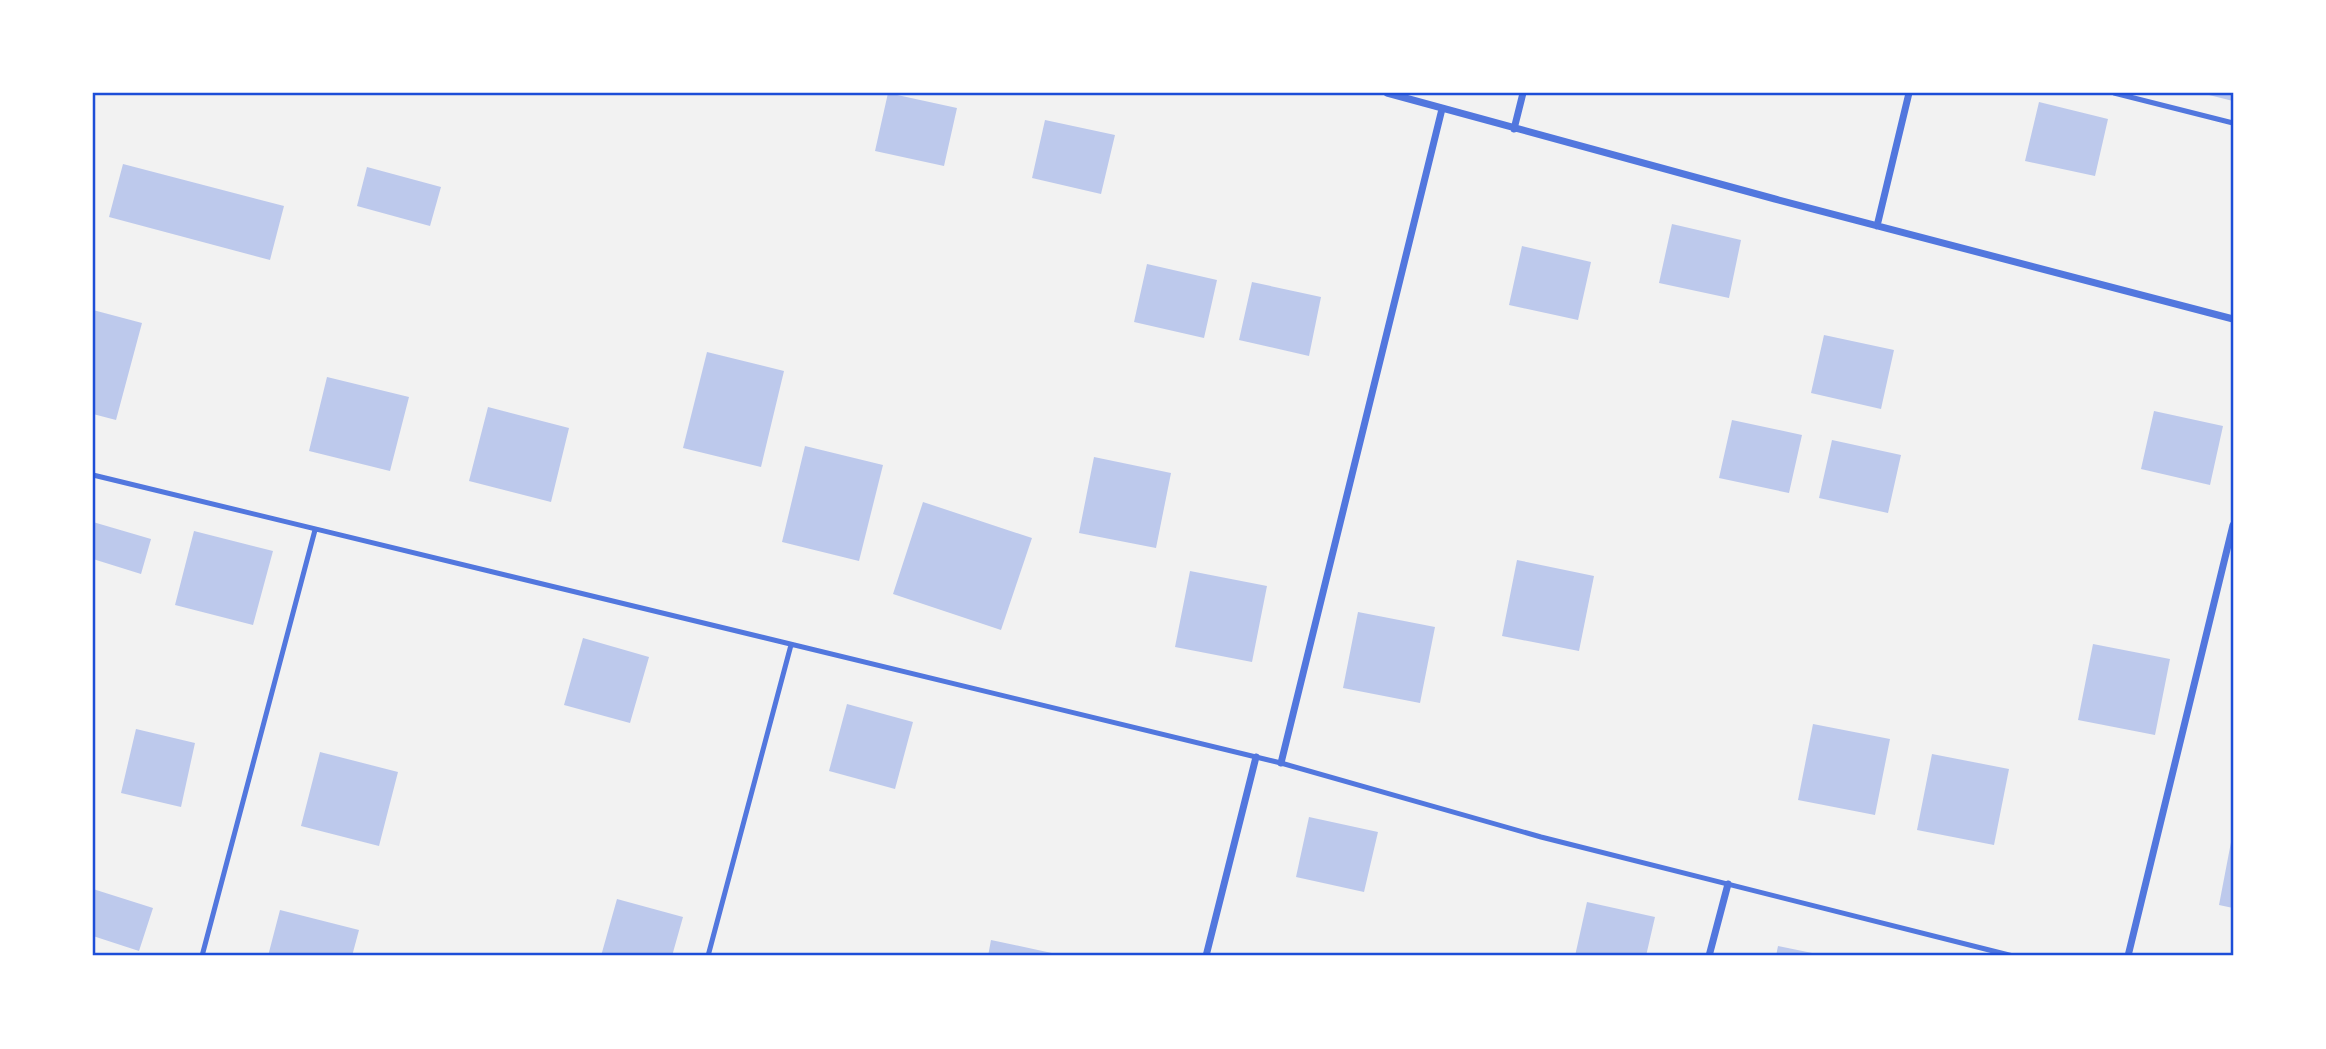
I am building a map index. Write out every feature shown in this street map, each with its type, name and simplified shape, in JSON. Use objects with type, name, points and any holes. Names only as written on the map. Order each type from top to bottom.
[{"type":"street","points":[[1387,93],[2233,319]]},
{"type":"street","points":[[1514,129],[1523,93]]},
{"type":"street","points":[[1877,226],[1909,93]]},
{"type":"street","points":[[1281,763],[1442,108]]},
{"type":"street","points":[[2128,956],[2233,525]]},
{"type":"street","points":[[1206,956],[1256,757]]},
{"type":"street","points":[[1709,956],[1728,884]]},
{"type":"lane","points":[[2115,93],[2233,123]]},
{"type":"lane","points":[[93,475],[1281,763],[1541,836],[2012,956]]},
{"type":"lane","points":[[202,956],[315,530]]},
{"type":"lane","points":[[708,956],[791,645]]},
{"type":"building","points":[[888,93],[957,108],[944,166],[875,151]]},
{"type":"building","points":[[2233,93],[2233,101],[2205,94]]},
{"type":"building","points":[[2039,102],[2108,119],[2095,176],[2025,161]]},
{"type":"building","points":[[1045,120],[1115,135],[1101,194],[1032,178]]},
{"type":"building","points":[[123,164],[284,206],[270,260],[109,217]]},
{"type":"building","points":[[367,167],[441,187],[430,226],[357,206]]},
{"type":"building","points":[[1672,224],[1741,240],[1729,298],[1659,283]]},
{"type":"building","points":[[1522,246],[1591,262],[1578,320],[1509,305]]},
{"type":"building","points":[[1147,264],[1217,280],[1204,338],[1134,322]]},
{"type":"building","points":[[1252,282],[1321,297],[1309,356],[1239,340]]},
{"type":"building","points":[[93,310],[142,323],[116,420],[93,414]]},
{"type":"building","points":[[1824,335],[1894,350],[1881,409],[1811,393]]},
{"type":"building","points":[[707,352],[784,371],[761,467],[683,448]]},
{"type":"building","points":[[327,377],[409,397],[390,471],[309,451]]},
{"type":"building","points":[[488,407],[569,428],[551,502],[469,481]]},
{"type":"building","points":[[2154,411],[2223,426],[2210,485],[2141,469]]},
{"type":"building","points":[[1732,420],[1802,435],[1789,493],[1719,478]]},
{"type":"building","points":[[1832,440],[1901,455],[1888,513],[1819,498]]},
{"type":"building","points":[[805,446],[883,465],[859,561],[782,542]]},
{"type":"building","points":[[1094,457],[1171,473],[1156,548],[1079,533]]},
{"type":"building","points":[[923,502],[1032,538],[1001,630],[893,594]]},
{"type":"building","points":[[93,522],[151,539],[141,574],[93,559]]},
{"type":"building","points":[[194,531],[273,551],[253,625],[175,605]]},
{"type":"building","points":[[1517,560],[1594,576],[1579,651],[1502,636]]},
{"type":"building","points":[[1190,571],[1267,586],[1252,662],[1175,647]]},
{"type":"building","points":[[1358,612],[1435,627],[1420,703],[1343,688]]},
{"type":"building","points":[[583,638],[649,657],[630,723],[564,705]]},
{"type":"building","points":[[2093,644],[2170,659],[2155,735],[2078,720]]},
{"type":"building","points":[[847,704],[913,722],[895,789],[829,771]]},
{"type":"building","points":[[1813,724],[1890,739],[1875,815],[1798,800]]},
{"type":"building","points":[[136,729],[195,743],[181,807],[121,793]]},
{"type":"building","points":[[320,752],[398,772],[379,846],[301,826]]},
{"type":"building","points":[[1932,754],[2009,769],[1994,845],[1917,830]]},
{"type":"building","points":[[1309,817],[1378,832],[1364,892],[1296,877]]},
{"type":"building","points":[[2233,837],[2233,908],[2219,905]]},
{"type":"building","points":[[93,889],[153,908],[139,951],[93,936]]},
{"type":"building","points":[[617,899],[683,917],[672,956],[601,956]]},
{"type":"building","points":[[1587,902],[1655,917],[1646,956],[1575,956]]},
{"type":"building","points":[[280,910],[359,930],[352,956],[268,956]]},
{"type":"building","points":[[991,940],[1061,955],[1061,956],[988,956]]},
{"type":"building","points":[[1778,946],[1822,955],[1822,956],[1776,956]]}]
